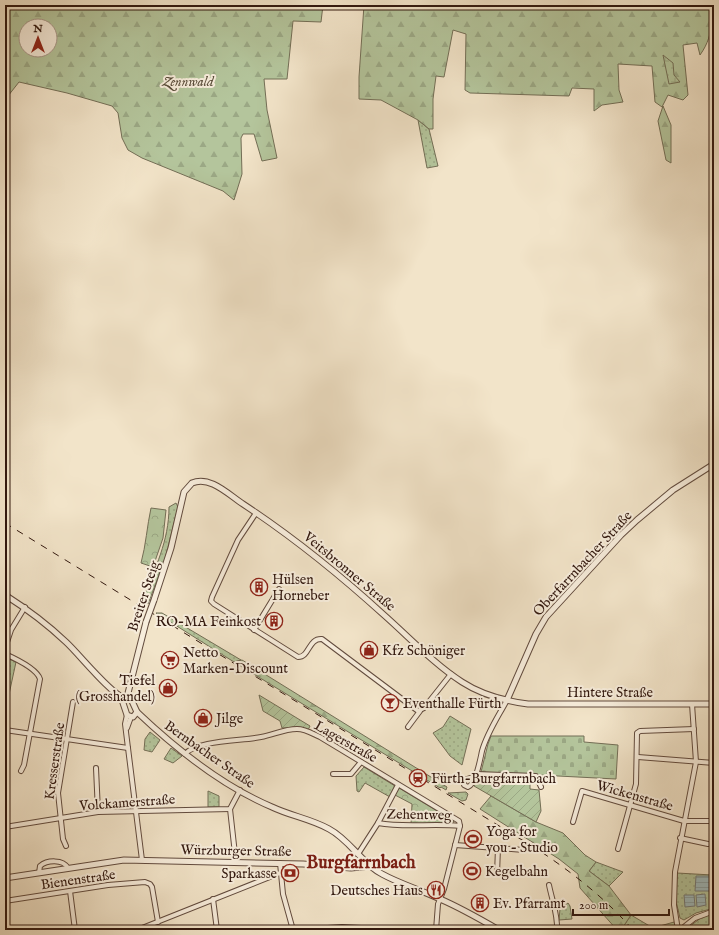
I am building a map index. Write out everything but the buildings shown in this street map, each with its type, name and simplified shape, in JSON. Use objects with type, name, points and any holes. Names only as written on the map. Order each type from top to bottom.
[{"type":"street","name":"Oberfarrnbacher Straße","points":[[541,787],[536,776],[475,776],[486,738],[507,700],[536,634],[546,617],[621,535],[673,490],[714,464]]},
{"type":"street","name":"Veitsbronner Straße","points":[[181,503],[186,488],[192,482],[200,480],[214,485],[256,513],[342,578],[451,674],[483,693],[507,700]]},
{"type":"street","name":"Breiter Steig","points":[[126,699],[132,683],[146,622],[171,548],[181,503]]},
{"type":"street","points":[[256,513],[238,540],[211,601],[254,630],[298,656],[304,654],[313,641],[322,639],[420,712]]},
{"type":"street","points":[[254,630],[279,589]]},
{"type":"street","points":[[5,595],[25,607],[66,642],[113,692],[126,699],[132,715]]},
{"type":"street","points":[[5,648],[11,630],[25,607]]},
{"type":"street","points":[[5,654],[27,666],[37,674],[40,679],[24,765],[21,771]]},
{"type":"street","points":[[408,727],[451,674]]},
{"type":"street","points":[[126,699],[132,715]]},
{"type":"street","name":"Hintere Straße","points":[[507,700],[528,704],[714,704]]},
{"type":"street","name":"Kresserstraße","points":[[66,846],[63,839],[58,793],[73,702]]},
{"type":"street","points":[[679,930],[673,890],[680,838],[696,762],[692,704]]},
{"type":"street","points":[[132,715],[125,724],[127,730],[142,860]]},
{"type":"street","name":"Bernbacher Straße","points":[[132,715],[148,725],[185,754],[240,790],[274,808],[329,829],[344,839],[370,866]]},
{"type":"street","name":"Lagerstraße","points":[[185,754],[195,748],[213,744],[261,737],[290,729],[302,729],[320,737],[460,824]]},
{"type":"street","points":[[618,849],[636,784],[638,757],[637,733],[694,729]]},
{"type":"street","points":[[5,730],[128,748]]},
{"type":"street","points":[[638,757],[714,763]]},
{"type":"street","points":[[333,774],[351,774],[361,762]]},
{"type":"street","points":[[96,768],[98,812]]},
{"type":"street","points":[[358,854],[378,823],[398,785]]},
{"type":"street","points":[[236,863],[230,809],[240,790]]},
{"type":"street","name":"Wickenstraße","points":[[572,822],[582,791],[684,821],[714,822]]},
{"type":"street","name":"Volckamerstraße","points":[[5,827],[98,812],[230,809]]},
{"type":"street","name":"Zehentweg","points":[[378,823],[393,826],[460,824]]},
{"type":"street","points":[[436,930],[436,915],[446,882],[460,824]]},
{"type":"street","points":[[680,838],[708,844]]},
{"type":"street","points":[[454,845],[524,850]]},
{"type":"street","points":[[497,874],[498,848]]},
{"type":"street","name":"Würzburger Straße","points":[[5,878],[124,860],[280,864],[351,868],[370,866]]},
{"type":"street","points":[[39,873],[40,866],[45,863],[60,862],[66,864],[68,868]]},
{"type":"street","points":[[280,864],[280,873],[286,906],[293,930]]},
{"type":"street","points":[[370,866],[388,877],[440,899],[499,930]]},
{"type":"street","points":[[137,930],[280,873]]},
{"type":"street","name":"Bienenstraße","points":[[5,901],[145,882],[150,884],[152,887],[158,922]]},
{"type":"street","points":[[549,885],[555,913],[558,918],[557,930]]},
{"type":"street","points":[[70,891],[75,930]]},
{"type":"street","points":[[213,899],[217,930]]},
{"type":"street","points":[[679,930],[684,925],[704,913],[714,911]]},
{"type":"street","points":[[676,918],[684,925]]},
{"type":"street","points":[[299,930],[349,927],[380,929]]},
{"type":"green space","name":"Zennwald","points":[[5,5],[323,5],[321,22],[293,21],[287,79],[264,79],[267,110],[277,158],[262,161],[254,134],[243,134],[241,138],[242,174],[234,200],[223,191],[142,158],[128,150],[122,138],[118,113],[112,106],[67,93],[19,82],[8,96],[5,96]]},
{"type":"green space","points":[[364,5],[712,5],[714,20],[712,20],[707,43],[700,55],[697,43],[683,45],[688,95],[683,100],[668,95],[662,107],[655,102],[652,66],[618,64],[619,90],[623,102],[602,105],[594,111],[594,89],[572,88],[569,96],[470,93],[465,90],[466,34],[453,30],[444,77],[436,76],[433,99],[433,129],[429,129],[418,120],[381,100],[359,99]]},
{"type":"green space","points":[[663,55],[673,63],[674,75],[680,82],[669,84]]},
{"type":"green space","points":[[663,106],[671,125],[671,163],[666,160],[658,121]]},
{"type":"green space","points":[[418,120],[429,129],[438,166],[427,168]]},
{"type":"green space","points":[[176,503],[178,507],[165,559],[148,604],[143,599],[164,543],[167,531],[169,507]]},
{"type":"green space","points":[[151,508],[166,510],[163,538],[153,567],[141,563]]},
{"type":"green space","points":[[156,613],[162,613],[241,660],[234,662]]},
{"type":"green space","points":[[9,659],[16,662],[8,699],[5,698],[5,662]]},
{"type":"green space","points":[[242,660],[447,787],[446,790],[441,787],[440,788],[234,662]]},
{"type":"green space","points":[[259,695],[310,726],[308,730],[299,727],[282,728],[280,721],[263,711]]},
{"type":"green space","points":[[450,716],[471,729],[462,765],[450,756],[433,733],[443,727]]},
{"type":"green space","points":[[150,732],[160,740],[152,752],[144,750],[145,739]]},
{"type":"green space","points":[[491,736],[584,736],[584,742],[618,745],[616,779],[481,772]]},
{"type":"green space","points":[[171,748],[182,756],[173,763],[164,759]]},
{"type":"green space","points":[[364,767],[395,786],[390,797],[365,783],[359,792],[357,791],[356,776]]},
{"type":"green space","points":[[484,777],[489,778],[489,780],[530,782],[530,789],[539,790],[541,811],[536,822],[474,786],[476,782],[482,782]]},
{"type":"green space","points":[[399,788],[454,822],[411,824],[412,804],[395,795]]},
{"type":"green space","points":[[208,791],[219,796],[219,807],[208,807]]},
{"type":"green space","points":[[466,792],[468,794],[466,800],[462,801],[448,793]]},
{"type":"green space","points":[[491,796],[536,822],[563,833],[585,855],[596,862],[589,871],[609,886],[631,915],[621,930],[617,930],[580,888],[578,874],[559,859],[480,809]]},
{"type":"green space","points":[[596,862],[623,872],[609,886],[589,871]]},
{"type":"green space","points":[[677,873],[712,875],[714,886],[714,908],[696,913],[684,920],[680,918],[676,901]]},
{"type":"green space","points":[[568,903],[570,906],[572,919],[559,920],[560,909]]},
{"type":"green space","points":[[714,913],[714,930],[685,930],[702,917]]},
{"type":"green space","points":[[631,915],[653,928],[674,922],[676,928],[675,930],[621,930]]},
{"type":"water","points":[[696,876],[710,876],[714,891],[695,891]]},
{"type":"water","points":[[705,894],[706,905],[697,907],[696,895]]},
{"type":"water","points":[[684,895],[694,895],[695,906],[685,907]]},
{"type":"railway","points":[[5,523],[540,851],[589,888],[612,908],[633,930]]},
{"type":"place","name":"Hülsen Horneber","points":[[259,587]]},
{"type":"place","name":"RO-MA Feinkost","points":[[274,621]]},
{"type":"place","name":"Kfz Schöniger","points":[[369,650]]},
{"type":"place","name":"Netto Marken-Discount","points":[[170,660]]},
{"type":"place","name":"Tiefel (Grosshandel)","points":[[168,688]]},
{"type":"place","name":"Eventhalle Fürth","points":[[390,703]]},
{"type":"place","name":"Jilge","points":[[203,718]]},
{"type":"place","name":"Fürth-Burgfarrnbach","points":[[418,778]]},
{"type":"place","name":"Yoga for you - Studio","points":[[473,839]]},
{"type":"place","name":"Kegelbahn","points":[[472,871]]},
{"type":"place","name":"Sparkasse","points":[[290,873]]},
{"type":"place","name":"Deutsches Haus","points":[[436,890]]},
{"type":"place","name":"Ev. Pfarramt","points":[[480,903]]},
{"type":"district","name":"Burgfarrnbach","points":[[361,862]]}]
